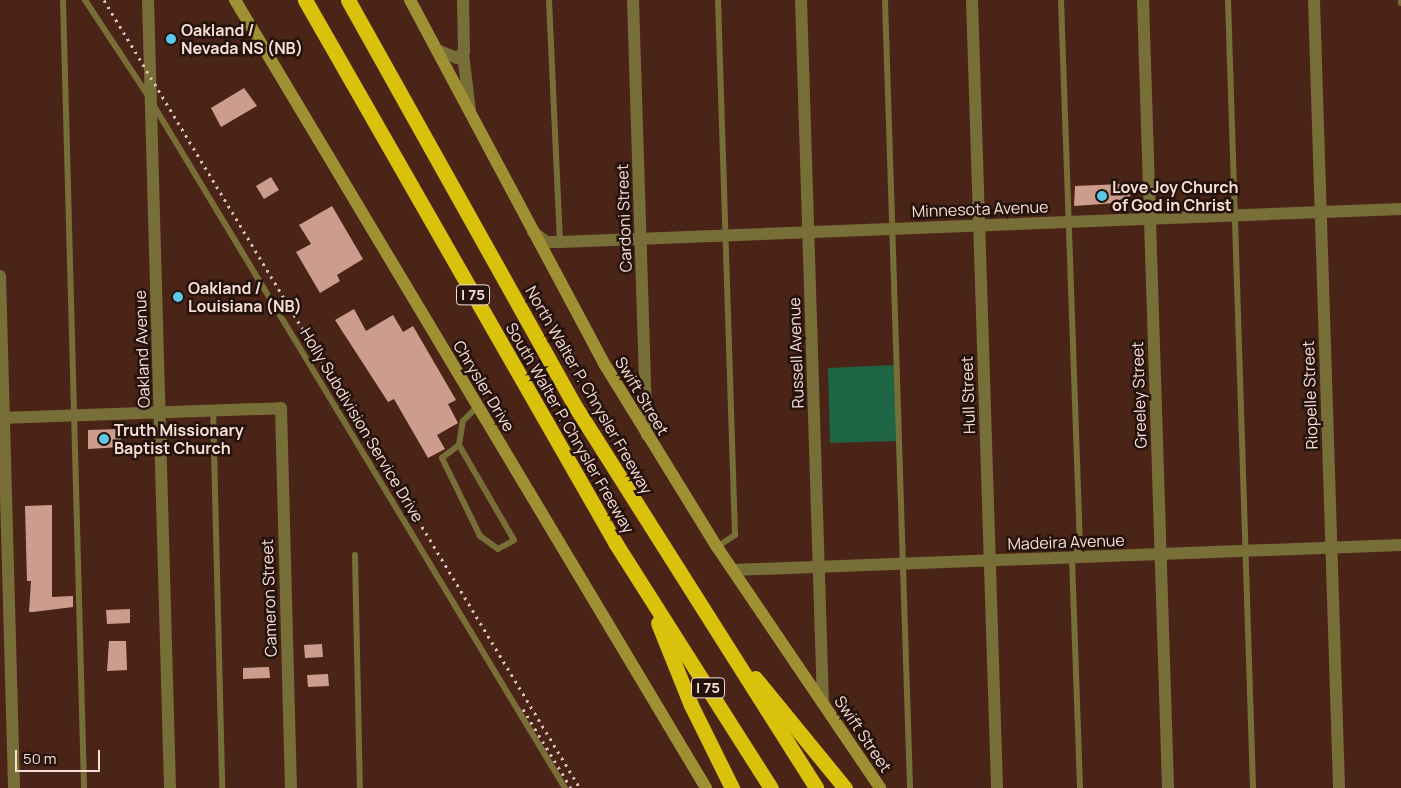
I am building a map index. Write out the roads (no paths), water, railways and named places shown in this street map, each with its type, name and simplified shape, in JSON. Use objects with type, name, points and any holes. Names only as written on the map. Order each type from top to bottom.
[{"type":"highway","name":"South Walter P. Chrysler Freeway","points":[[305,0],[558,446],[644,589],[771,788]]},
{"type":"highway","name":"North Walter P. Chrysler Freeway","points":[[348,0],[573,403],[816,788]]},
{"type":"highway","points":[[644,589],[691,705],[732,788]]},
{"type":"highway","points":[[725,646],[794,722],[845,788]]},
{"type":"main road","name":"Chrysler Drive","points":[[235,0],[706,788]]},
{"type":"main road","name":"Swift Street","points":[[410,0],[533,232],[647,435],[717,547],[880,788]]},
{"type":"street","name":"Oakland Avenue","points":[[148,0],[170,788]]},
{"type":"street","points":[[463,0],[463,54],[470,113]]},
{"type":"street","name":"Cardoni Street","points":[[633,0],[647,435]]},
{"type":"street","name":"Russell Avenue","points":[[801,0],[824,704]]},
{"type":"street","name":"Hull Street","points":[[972,0],[997,788]]},
{"type":"street","name":"Greeley Street","points":[[1143,0],[1168,788]]},
{"type":"street","name":"Riopelle Street","points":[[1314,0],[1339,788]]},
{"type":"street","points":[[437,50],[457,58],[463,54]]},
{"type":"street","name":"Minnesota Avenue","points":[[533,232],[547,242],[560,242],[1401,209]]},
{"type":"street","name":"Minnesota Avenue","points":[[543,249],[560,242]]},
{"type":"street","points":[[0,276],[2,418],[14,788]]},
{"type":"street","name":"Cameron Street","points":[[213,409],[281,408],[291,788]]},
{"type":"street","points":[[2,418],[213,409]]},
{"type":"street","name":"Madeira Avenue","points":[[733,570],[1401,545]]},
{"type":"lane","points":[[63,0],[84,788]]},
{"type":"lane","name":"Holly Subdivision Service Drive","points":[[85,0],[151,101],[565,788]]},
{"type":"lane","points":[[548,0],[560,242]]},
{"type":"lane","points":[[717,547],[735,535],[718,0]]},
{"type":"lane","points":[[884,0],[905,564],[910,788]]},
{"type":"lane","points":[[1061,0],[1080,547],[1072,558],[1080,788]]},
{"type":"lane","points":[[1228,0],[1247,551],[1253,788]]},
{"type":"lane","points":[[459,444],[442,458],[480,536],[498,549],[514,540],[459,444],[463,421],[478,406]]},
{"type":"lane","points":[[213,409],[222,788]]},
{"type":"lane","points":[[355,555],[360,788]]},
{"type":"railway","points":[[104,0],[580,788]]},
{"type":"railway","points":[[523,709],[571,788]]},
{"type":"place","name":"Oakland / Nevada NS (NB)","points":[[171,39]]},
{"type":"place","name":"Love Joy Church of God in Christ","points":[[1102,196]]},
{"type":"place","name":"Oakland / Louisiana (NB)","points":[[178,297]]},
{"type":"place","name":"Truth Missionary Baptist Church","points":[[104,439]]}]
